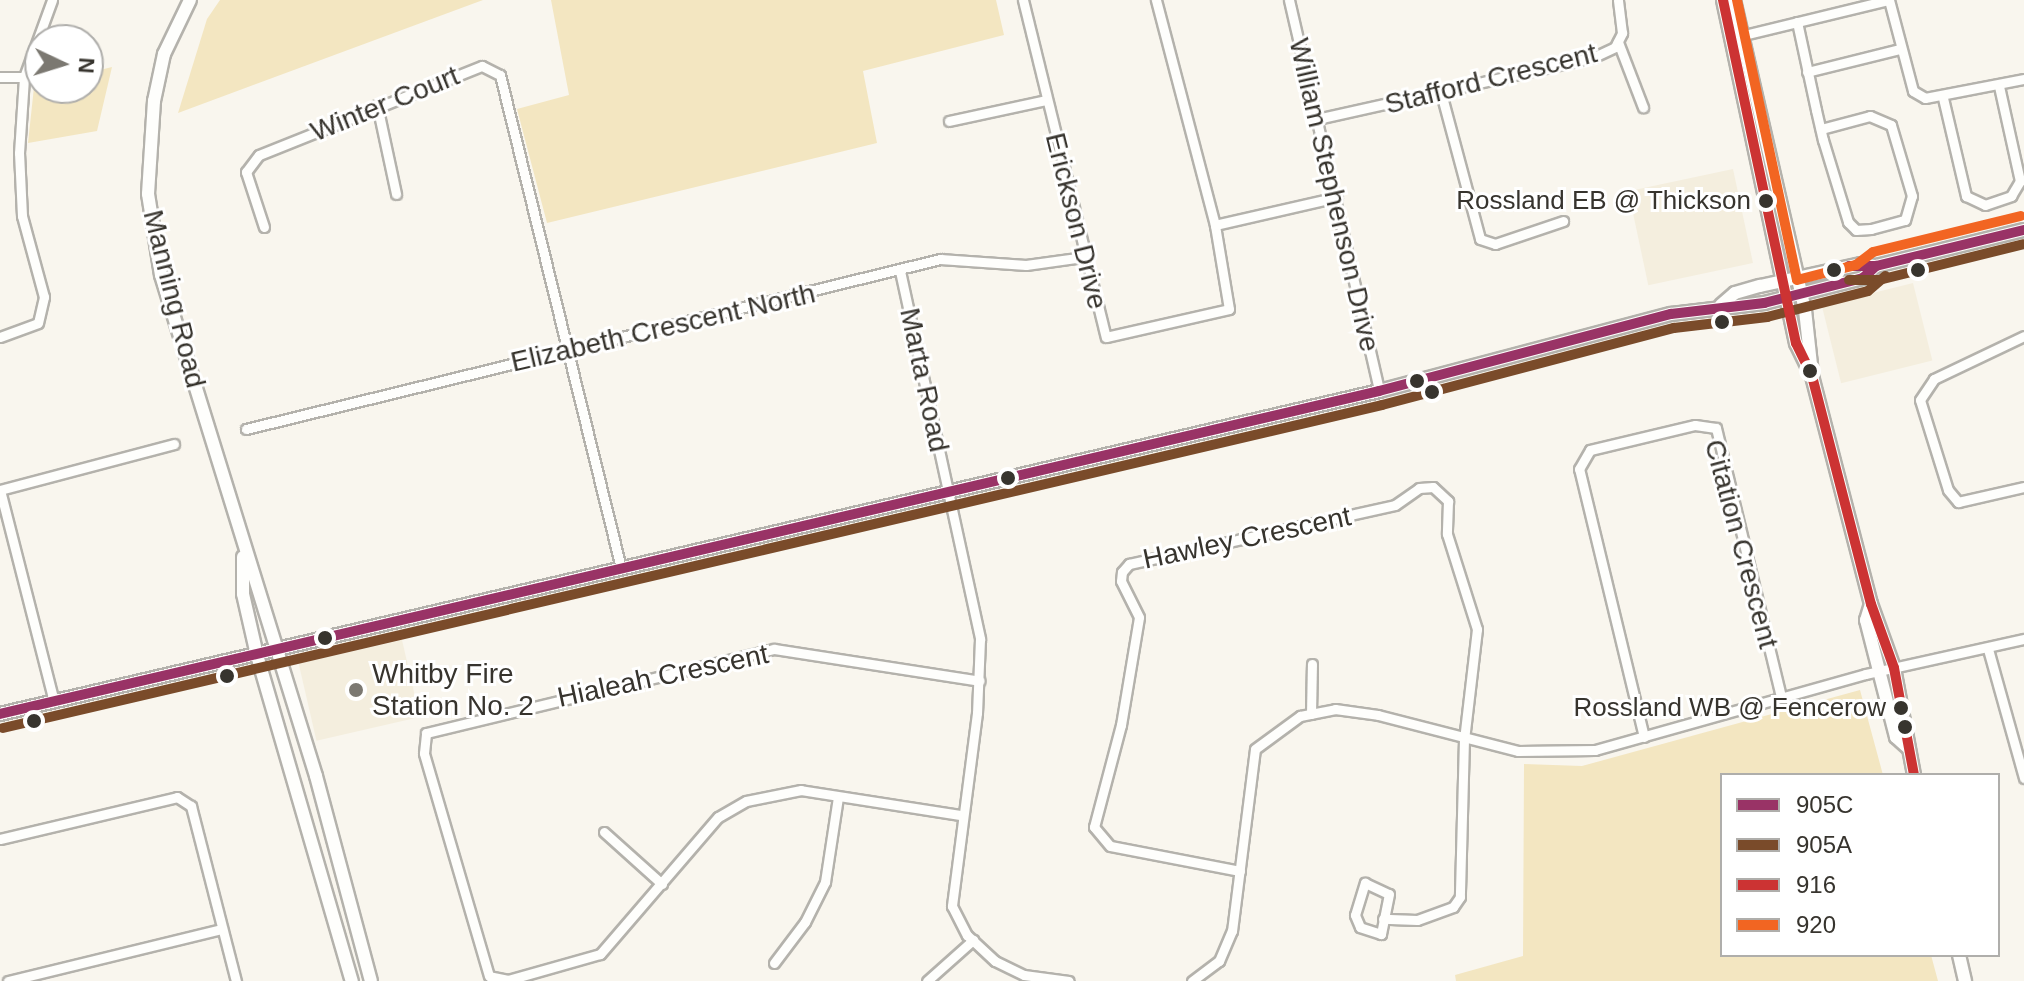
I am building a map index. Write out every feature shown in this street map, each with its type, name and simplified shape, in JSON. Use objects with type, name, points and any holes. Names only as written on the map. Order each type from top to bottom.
[{"type":"main road","name":"Manning Road","points":[[190,0],[161,64],[148,194],[161,275],[316,776],[371,981]]},
{"type":"main road","points":[[1723,0],[1796,343],[1812,376],[1871,604],[1894,668],[1910,735],[1907,747],[1914,773]]},
{"type":"main road","points":[[1734,0],[1812,346],[1812,376]]},
{"type":"main road","points":[[1721,305],[1735,293],[1782,280],[1861,264],[1876,266],[2024,230]]},
{"type":"main road","points":[[0,714],[948,489],[1379,391],[1721,305],[1736,307],[1801,294],[1863,278],[1876,266]]},
{"type":"main road","name":"Manning Road","points":[[244,550],[243,594],[257,655],[352,981]]},
{"type":"main road","points":[[1871,604],[1866,620],[1896,737],[1907,747]]},
{"type":"main road","points":[[1959,957],[1965,981]]},
{"type":"street","points":[[43,24],[52,0]]},
{"type":"street","name":"Erickson Drive","points":[[1023,0],[1106,337],[1229,309],[1215,225],[1156,0]]},
{"type":"street","name":"William Stephenson Drive","points":[[1289,0],[1337,197],[1379,391]]},
{"type":"street","name":"Stafford Crescent","points":[[1317,119],[1594,57],[1618,42],[1618,0]]},
{"type":"street","points":[[1744,35],[1889,0],[1913,91],[1943,98],[2024,79]]},
{"type":"street","points":[[1797,22],[1821,129],[1848,222],[1856,230],[1905,220],[1912,196],[1891,125],[1870,116],[1821,129]]},
{"type":"street","points":[[1618,42],[1643,107]]},
{"type":"street","points":[[1807,72],[1900,49]]},
{"type":"street","name":"Winter Court","points":[[264,227],[246,172],[259,155],[377,105],[482,66],[500,75],[621,568]]},
{"type":"street","points":[[0,77],[24,77],[19,153],[22,216],[44,297],[38,323],[0,337]]},
{"type":"street","points":[[1943,98],[1966,196],[1985,205],[2011,196],[2020,181],[1999,86]]},
{"type":"street","points":[[1441,93],[1480,239],[1495,244],[1563,221]]},
{"type":"street","points":[[949,121],[1046,100]]},
{"type":"street","points":[[377,105],[396,194]]},
{"type":"street","points":[[1215,225],[1337,197]]},
{"type":"street","name":"Elizabeth Crescent North","points":[[246,429],[940,259],[1026,265],[1084,257]]},
{"type":"street","name":"Marta Road","points":[[900,271],[980,639],[980,681],[960,815],[952,906],[973,940],[995,961],[1024,975],[1069,981]]},
{"type":"street","points":[[2024,336],[1934,379],[1920,400],[1948,490],[1958,502],[2024,487]]},
{"type":"street","name":"Citation Crescent","points":[[1644,737],[1579,469],[1590,450],[1695,425],[1716,428],[1781,697]]},
{"type":"street","points":[[54,702],[0,490],[174,444]]},
{"type":"street","name":"Hawley Crescent","points":[[1240,871],[1110,846],[1094,827],[1121,725],[1139,617],[1121,581],[1129,564],[1395,505],[1419,488],[1433,487],[1448,501],[1447,534],[1477,629],[1464,739]]},
{"type":"street","points":[[1192,981],[1219,961],[1232,931],[1255,749],[1275,731],[1311,714],[1335,709],[1378,715],[1464,739],[1551,755],[1595,750],[1880,671],[2024,639]]},
{"type":"street","name":"Hialeah Crescent","points":[[960,815],[801,790],[746,801],[718,817],[600,954],[508,980],[489,976],[424,753],[426,733],[774,649],[980,681]]},
{"type":"street","points":[[1988,649],[2024,778]]},
{"type":"street","points":[[1311,714],[1312,664]]},
{"type":"street","points":[[1383,919],[1417,920],[1453,907],[1460,897],[1464,739]]},
{"type":"street","points":[[0,839],[177,797],[191,806],[236,981]]},
{"type":"street","points":[[774,963],[805,922],[825,882],[838,797]]},
{"type":"street","points":[[604,832],[662,884]]},
{"type":"street","points":[[1365,883],[1389,894],[1383,919],[1381,934],[1360,927],[1355,915],[1365,883]]},
{"type":"street","points":[[8,981],[222,929]]},
{"type":"street","points":[[927,981],[973,940]]},
{"type":"shaded area","points":[[220,0],[483,0],[178,113],[207,19]]},
{"type":"shaded area","points":[[551,0],[996,0],[1004,35],[863,71],[877,143],[547,223],[517,109],[569,95]]},
{"type":"shaded area","points":[[112,67],[104,101],[104,69]]},
{"type":"shaded area","points":[[32,104],[103,104],[97,131],[28,143]]},
{"type":"shaded area","points":[[1733,169],[1753,263],[1648,285],[1628,191]]},
{"type":"shaded area","points":[[1913,283],[1932,361],[1841,383],[1822,306]]},
{"type":"shaded area","points":[[402,640],[420,717],[316,741],[299,664]]},
{"type":"shaded area","points":[[1860,690],[1882,773],[1720,773],[1720,957],[1932,957],[1938,981],[1456,981],[1455,975],[1523,956],[1524,764],[1582,766]]},
{"type":"transit line","name":"916","points":[[1723,0],[1796,343],[1812,376],[1871,604],[1894,668],[1914,773]]},
{"type":"transit line","name":"920","points":[[1737,0],[1797,280],[1856,265],[1873,252],[2021,216]]},
{"type":"transit line","name":"905C","points":[[1849,266],[1876,266],[2024,230]]},
{"type":"transit line","name":"905A","points":[[1849,280],[1879,280],[2024,244]]},
{"type":"transit line","name":"905C","points":[[0,714],[1379,391],[1671,314],[1764,303],[1863,278],[1876,266]]},
{"type":"transit line","name":"905A","points":[[3,728],[1382,405],[1674,328],[1767,317],[1868,291],[1885,276]]},
{"type":"place","name":"Rossland EB @ Thickson","points":[[1766,201]]},
{"type":"place","name":"Whitby Fire Station No. 2","points":[[356,690]]},
{"type":"place","name":"Rossland WB @ Fencerow","points":[[1901,708]]}]
